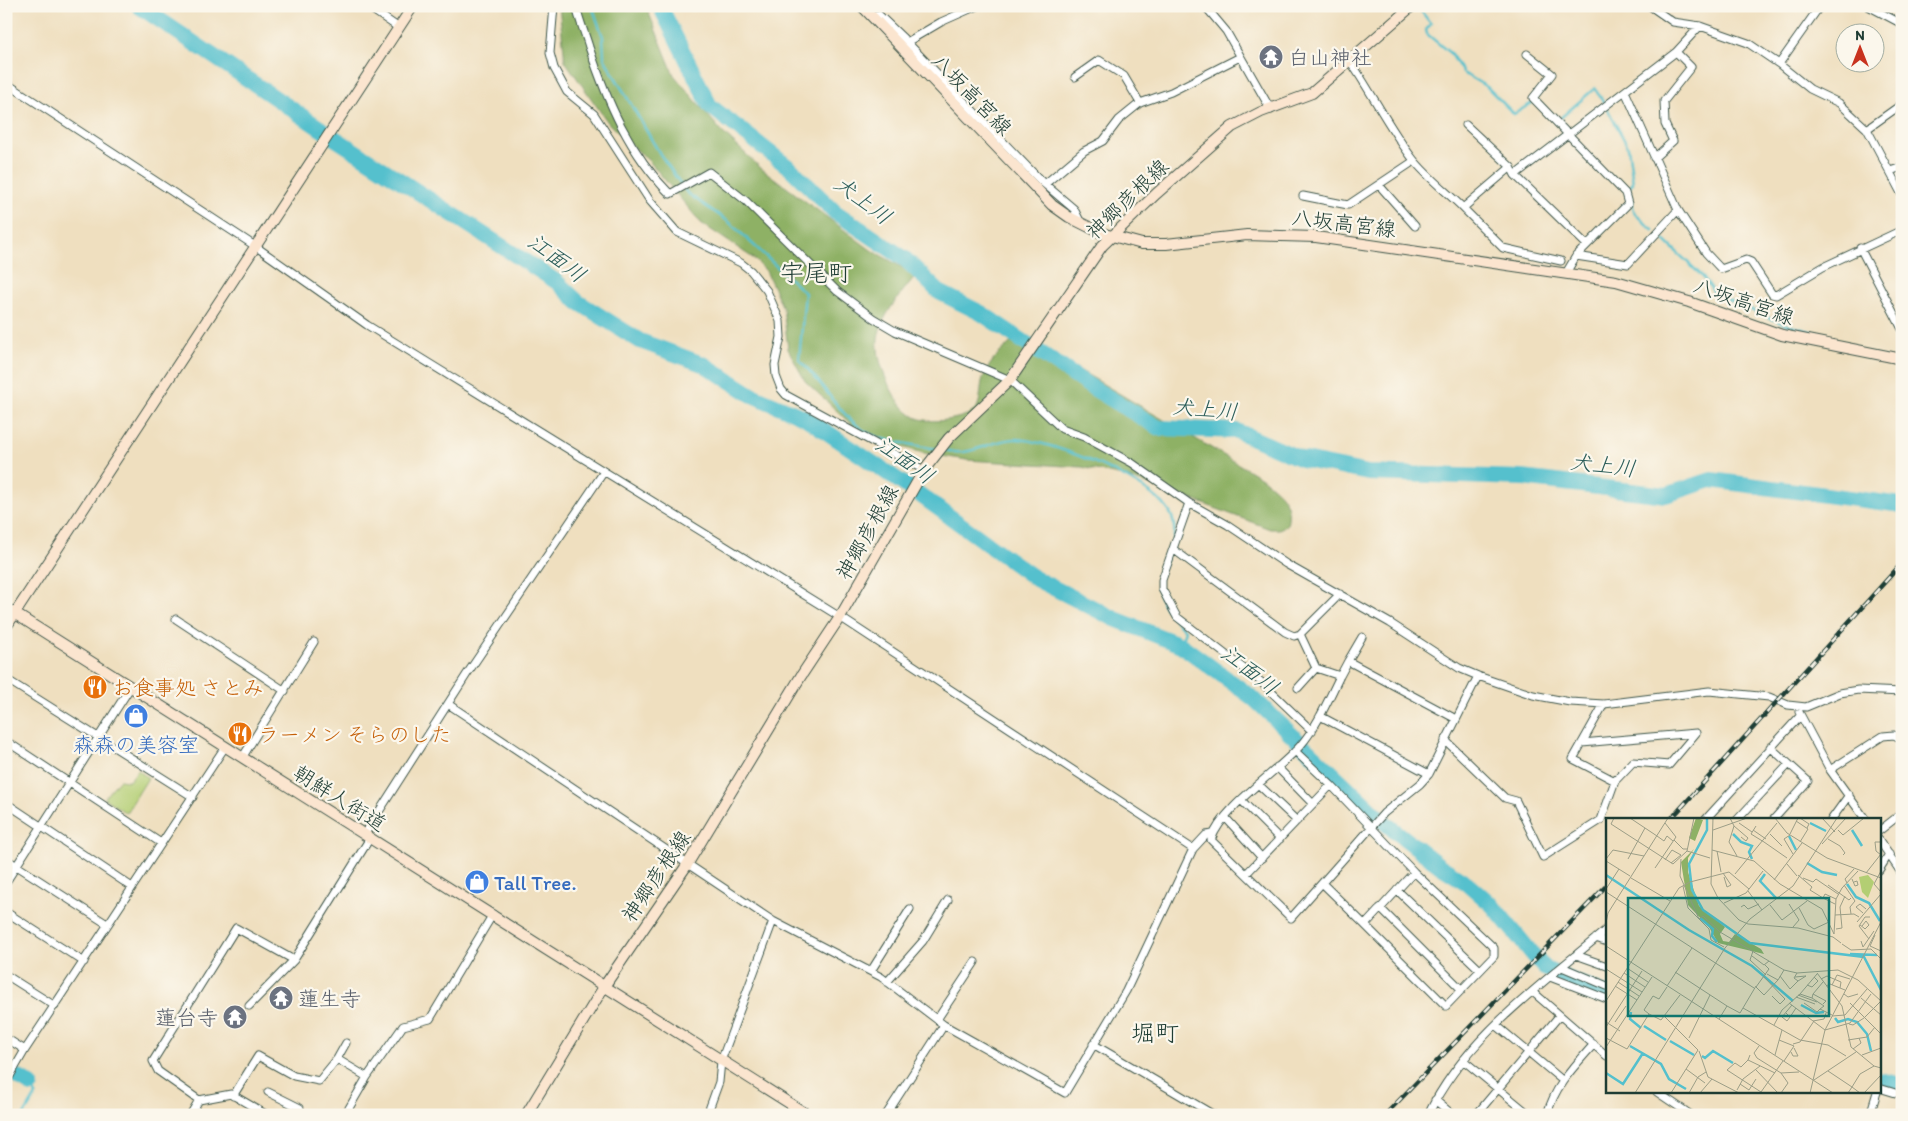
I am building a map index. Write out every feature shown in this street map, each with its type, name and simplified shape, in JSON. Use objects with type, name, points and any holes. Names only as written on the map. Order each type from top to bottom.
[{"type":"main road","points":[[6,627],[10,611],[255,246],[413,6]]},
{"type":"main road","name":"八坂高宮線","points":[[862,6],[1052,204],[1081,224],[1112,236],[1150,245],[1247,235],[1316,237],[1566,273],[1652,290],[1782,335],[1901,359]]},
{"type":"main road","name":"神郷彦根線","points":[[526,1115],[605,985],[687,865],[801,676],[840,618],[924,470],[949,438],[1012,377],[1102,246],[1232,127],[1254,115],[1271,110],[1312,92],[1412,6]]},
{"type":"main road","name":"朝鮮人街道","points":[[10,611],[493,914],[808,1115]]},
{"type":"street","points":[[367,6],[399,28]]},
{"type":"street","points":[[554,6],[550,53],[554,68],[566,92],[594,114],[650,201],[677,232],[751,270],[767,291],[780,321],[781,337],[775,365],[776,376],[786,396],[924,470]]},
{"type":"street","points":[[576,6],[597,73],[617,118],[639,158],[670,194],[709,172],[746,201],[837,292],[872,318],[895,331],[1012,377],[1062,429],[1084,437],[1132,463],[1189,503],[1286,564],[1340,594],[1460,668],[1533,695],[1570,702],[1604,704],[1709,691],[1769,696],[1798,707],[1806,707],[1840,693],[1858,690],[1901,692]]},
{"type":"street","points":[[907,42],[940,22],[977,6]]},
{"type":"street","points":[[1205,6],[1226,31],[1271,110]]},
{"type":"street","points":[[1650,6],[1673,22],[1700,26],[1748,43],[1779,64],[1806,86],[1839,103],[1867,129],[1902,195]]},
{"type":"street","points":[[1779,64],[1820,6]]},
{"type":"street","points":[[1868,6],[1902,24]]},
{"type":"street","points":[[870,16],[878,14],[907,42],[1045,184],[1074,209],[1081,224]]},
{"type":"street","points":[[1463,208],[1513,171],[1569,135],[1676,52],[1700,26]]},
{"type":"street","points":[[1654,158],[1673,141],[1665,124],[1664,101],[1691,67],[1676,52]]},
{"type":"street","points":[[1528,54],[1552,74],[1533,98],[1625,193],[1628,204],[1576,256],[1566,273]]},
{"type":"street","points":[[1045,184],[1084,151],[1103,140],[1119,120],[1140,103],[1171,92],[1240,57]]},
{"type":"street","points":[[1075,78],[1099,60],[1124,76],[1140,103]]},
{"type":"street","points":[[1350,61],[1368,86],[1376,105],[1414,161],[1503,248],[1561,260]]},
{"type":"street","points":[[6,83],[255,246],[367,325],[840,618],[1193,849]]},
{"type":"street","points":[[1625,91],[1678,210],[1718,268],[1724,269],[1746,260],[1751,262],[1772,294],[1776,295],[1823,267],[1860,248],[1902,230]]},
{"type":"street","points":[[1867,129],[1902,104]]},
{"type":"street","points":[[1466,125],[1587,245]]},
{"type":"street","points":[[1303,196],[1348,205],[1414,161]]},
{"type":"street","points":[[1890,171],[1902,167]]},
{"type":"street","points":[[1379,185],[1415,226]]},
{"type":"street","points":[[1576,256],[1628,264],[1678,210]]},
{"type":"street","points":[[1860,248],[1902,329]]},
{"type":"street","points":[[1901,359],[1902,348]]},
{"type":"street","points":[[249,1006],[294,960],[448,704],[603,472]]},
{"type":"street","points":[[1189,503],[1162,589],[1177,617],[1260,681],[1312,731]]},
{"type":"street","points":[[1173,549],[1285,632],[1294,636],[1300,634],[1340,594]]},
{"type":"street","points":[[176,620],[285,691]]},
{"type":"street","points":[[1300,634],[1316,668],[1340,676]]},
{"type":"street","points":[[1362,637],[1312,731],[1297,748],[1225,817],[1211,840],[1291,918],[1384,813],[1420,784],[1429,774],[1478,676]]},
{"type":"street","points":[[242,758],[314,642]]},
{"type":"street","points":[[1348,661],[1456,719]]},
{"type":"street","points":[[1298,688],[1316,668]]},
{"type":"street","points":[[6,679],[193,797]]},
{"type":"street","points":[[6,882],[130,688]]},
{"type":"street","points":[[448,704],[773,921],[887,982],[938,1018],[944,1025],[1064,1093],[1126,991],[1193,849],[1206,834],[1213,834]]},
{"type":"street","points":[[1604,704],[1573,759],[1615,781]]},
{"type":"street","points":[[1798,707],[1800,716],[1830,770],[1865,818]]},
{"type":"street","points":[[1320,716],[1429,774]]},
{"type":"street","points":[[1707,818],[1800,716]]},
{"type":"street","points":[[1445,740],[1505,798],[1516,801],[1542,857],[1601,820],[1615,781],[1633,762],[1669,765],[1696,733],[1582,742]]},
{"type":"street","points":[[1830,770],[1883,736],[1894,735],[1902,739]]},
{"type":"street","points":[[6,741],[161,843]]},
{"type":"street","points":[[6,1083],[25,1050],[107,924],[225,747]]},
{"type":"street","points":[[1297,748],[1331,785],[1375,824],[1414,872],[1494,948],[1494,956],[1446,1006],[1322,883]]},
{"type":"street","points":[[1770,748],[1808,781],[1775,818]]},
{"type":"street","points":[[1740,818],[1789,764]]},
{"type":"street","points":[[1277,767],[1313,804]]},
{"type":"street","points":[[1259,785],[1297,821]]},
{"type":"street","points":[[1246,874],[1331,785]]},
{"type":"street","points":[[1832,818],[1849,796]]},
{"type":"street","points":[[1242,801],[1280,839]]},
{"type":"street","points":[[6,803],[132,887]]},
{"type":"street","points":[[1880,830],[1902,813]]},
{"type":"street","points":[[1225,817],[1262,858]]},
{"type":"street","points":[[1880,841],[1902,874]]},
{"type":"street","points":[[1880,868],[1889,854]]},
{"type":"street","points":[[6,859],[107,924]]},
{"type":"street","points":[[1365,925],[1414,872]]},
{"type":"street","points":[[1397,890],[1480,970]]},
{"type":"street","points":[[887,982],[923,941],[948,900]]},
{"type":"street","points":[[1380,908],[1462,990]]},
{"type":"street","points":[[870,972],[910,909]]},
{"type":"street","points":[[6,912],[84,962]]},
{"type":"street","points":[[345,1115],[367,1077],[403,1026],[430,1019],[493,914]]},
{"type":"street","points":[[707,1115],[719,1082],[721,1061],[773,921]]},
{"type":"street","points":[[267,1115],[233,1096],[199,1100],[158,1071],[153,1061],[236,928],[294,960]]},
{"type":"street","points":[[1428,1115],[1435,1100],[1463,1060],[1496,1025],[1606,930]]},
{"type":"street","points":[[1596,938],[1606,942]]},
{"type":"street","points":[[1576,955],[1606,966]]},
{"type":"street","points":[[938,1018],[975,962]]},
{"type":"street","points":[[1562,967],[1606,986]]},
{"type":"street","points":[[6,975],[54,1006]]},
{"type":"street","points":[[1550,977],[1606,999]]},
{"type":"street","points":[[1532,992],[1606,1055]]},
{"type":"street","points":[[1476,1115],[1559,1016]]},
{"type":"street","points":[[886,1115],[944,1025]]},
{"type":"street","points":[[1496,1025],[1562,1080]]},
{"type":"street","points":[[6,1038],[25,1050]]},
{"type":"street","points":[[233,1096],[258,1056],[294,1076],[319,1081],[337,1059],[346,1043]]},
{"type":"street","points":[[1093,1044],[1214,1115]]},
{"type":"street","points":[[1547,1115],[1552,1098],[1562,1080],[1594,1044]]},
{"type":"street","points":[[337,1059],[367,1077]]},
{"type":"street","points":[[1463,1060],[1530,1115]]},
{"type":"street","points":[[1880,1088],[1902,1095]]},
{"type":"street","points":[[268,1092],[300,1108],[296,1115]]},
{"type":"street","points":[[1660,1094],[1691,1115]]},
{"type":"street","points":[[1870,1115],[1876,1094]]},
{"type":"street","points":[[190,1115],[199,1100]]},
{"type":"street","points":[[1435,1100],[1453,1115]]},
{"type":"green space","points":[[559,6],[646,6],[674,75],[722,132],[762,169],[871,250],[916,275],[883,321],[878,339],[880,360],[889,385],[895,397],[911,414],[920,419],[939,421],[971,413],[979,402],[983,378],[989,366],[1020,335],[1262,478],[1279,493],[1286,503],[1288,510],[1287,525],[1279,529],[1270,529],[1167,490],[1122,476],[1082,467],[967,460],[923,453],[885,442],[853,426],[805,381],[788,349],[783,308],[766,271],[753,258],[701,223],[650,162],[609,124],[565,61]]},
{"type":"green space","points":[[138,770],[148,778],[126,813],[104,798],[119,780],[129,781]]},
{"type":"waterway","name":"江面川","points":[[139,6],[336,139],[557,282],[578,302],[640,341],[705,365],[752,395],[806,418],[920,495],[1036,579],[1115,619],[1181,645],[1253,698],[1385,823],[1440,866],[1467,883],[1492,905],[1544,968],[1606,995]]},
{"type":"waterway","points":[[592,6],[603,37],[604,58],[660,154],[687,193],[729,222],[805,293],[799,360],[847,416],[865,431],[880,438],[937,449]]},
{"type":"waterway","name":"犬上川","points":[[660,6],[710,106],[791,169],[835,212],[905,259],[939,292],[981,313],[1088,385],[1159,428],[1237,431],[1301,459],[1368,473],[1522,478],[1666,495],[1711,480],[1902,505]]},
{"type":"waterway","points":[[1418,7],[1431,24],[1426,30],[1427,34],[1451,54],[1463,73],[1487,87],[1514,114],[1532,103]]},
{"type":"waterway","points":[[1557,121],[1595,88],[1604,103]]},
{"type":"waterway","points":[[1607,108],[1628,147],[1633,183],[1628,189],[1635,214],[1654,231]]},
{"type":"waterway","points":[[1659,235],[1703,277],[1716,295],[1784,324],[1824,335]]},
{"type":"waterway","points":[[944,450],[954,452],[970,451],[1009,439],[1031,441],[1076,455],[1102,466],[1147,491],[1163,504],[1172,517],[1174,532],[1172,545],[1161,569],[1158,581],[1159,595],[1168,611],[1185,630],[1181,645]]},
{"type":"waterway","points":[[6,1070],[31,1085]]},
{"type":"waterway","name":"江面川","points":[[1880,1080],[1902,1085]]},
{"type":"waterway","points":[[24,1115],[36,1095],[31,1085]]},
{"type":"railway","points":[[1672,818],[1902,563]]},
{"type":"railway","points":[[1385,1115],[1606,886]]},
{"type":"place","name":"白山神社","points":[[1271,57]]},
{"type":"place","name":"お食事処 さとみ","points":[[95,687]]},
{"type":"place","name":"森森の美容室","points":[[136,716]]},
{"type":"place","name":"ラーメン そらのした","points":[[240,734]]},
{"type":"place","name":"Tall Tree.","points":[[477,882]]},
{"type":"place","name":"蓮生寺","points":[[281,998]]},
{"type":"place","name":"蓮台寺","points":[[235,1017]]},
{"type":"district","name":"宇尾町","points":[[816,272]]},
{"type":"district","name":"堀町","points":[[1155,1032]]}]
